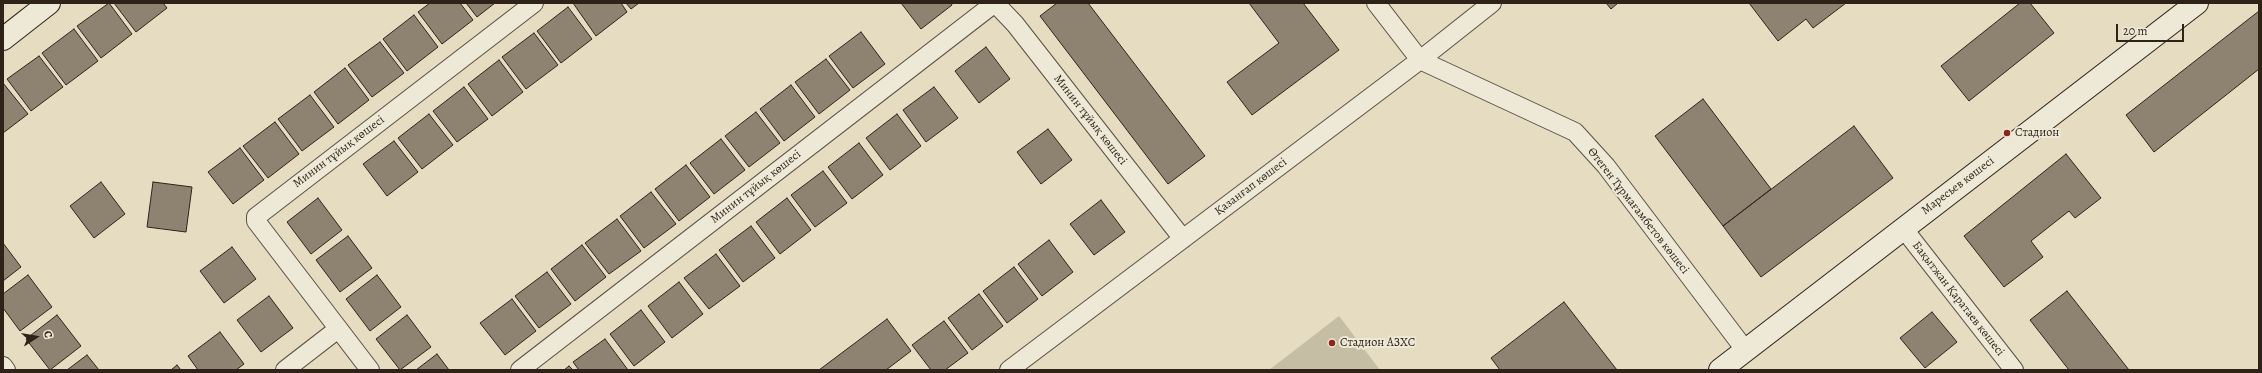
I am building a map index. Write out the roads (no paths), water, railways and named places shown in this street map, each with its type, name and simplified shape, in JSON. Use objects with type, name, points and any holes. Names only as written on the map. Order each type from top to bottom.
[{"type":"main road","points":[[3,40],[49,3]]},
{"type":"main road","name":"Маресьев көшесі","points":[[1720,370],[2197,3]]},
{"type":"street","name":"Минин тұйық көшесі","points":[[370,370],[256,221],[258,213],[534,3]]},
{"type":"street","name":"Минин тұйық көшесі","points":[[520,370],[984,10],[991,3]]},
{"type":"street","name":"Минин тұйық көшесі","points":[[995,3],[1015,24],[1183,239]]},
{"type":"street","name":"Өтеген Тұрмағамбетов көшесі","points":[[1376,3],[1420,60],[1575,132],[1606,166],[1746,350]]},
{"type":"street","name":"Қазанғап көшесі","points":[[1010,370],[1420,60],[1492,3]]},
{"type":"street","name":"Бақытжан Қаратаев көшесі","points":[[1903,228],[2014,370]]},
{"type":"street","points":[[285,370],[338,329]]},
{"type":"street","points":[[3,366],[6,370]]},
{"type":"place","name":"Стадион","points":[[2007,133]]},
{"type":"place","name":"Стадион АЗХС","points":[[1332,343]]}]
